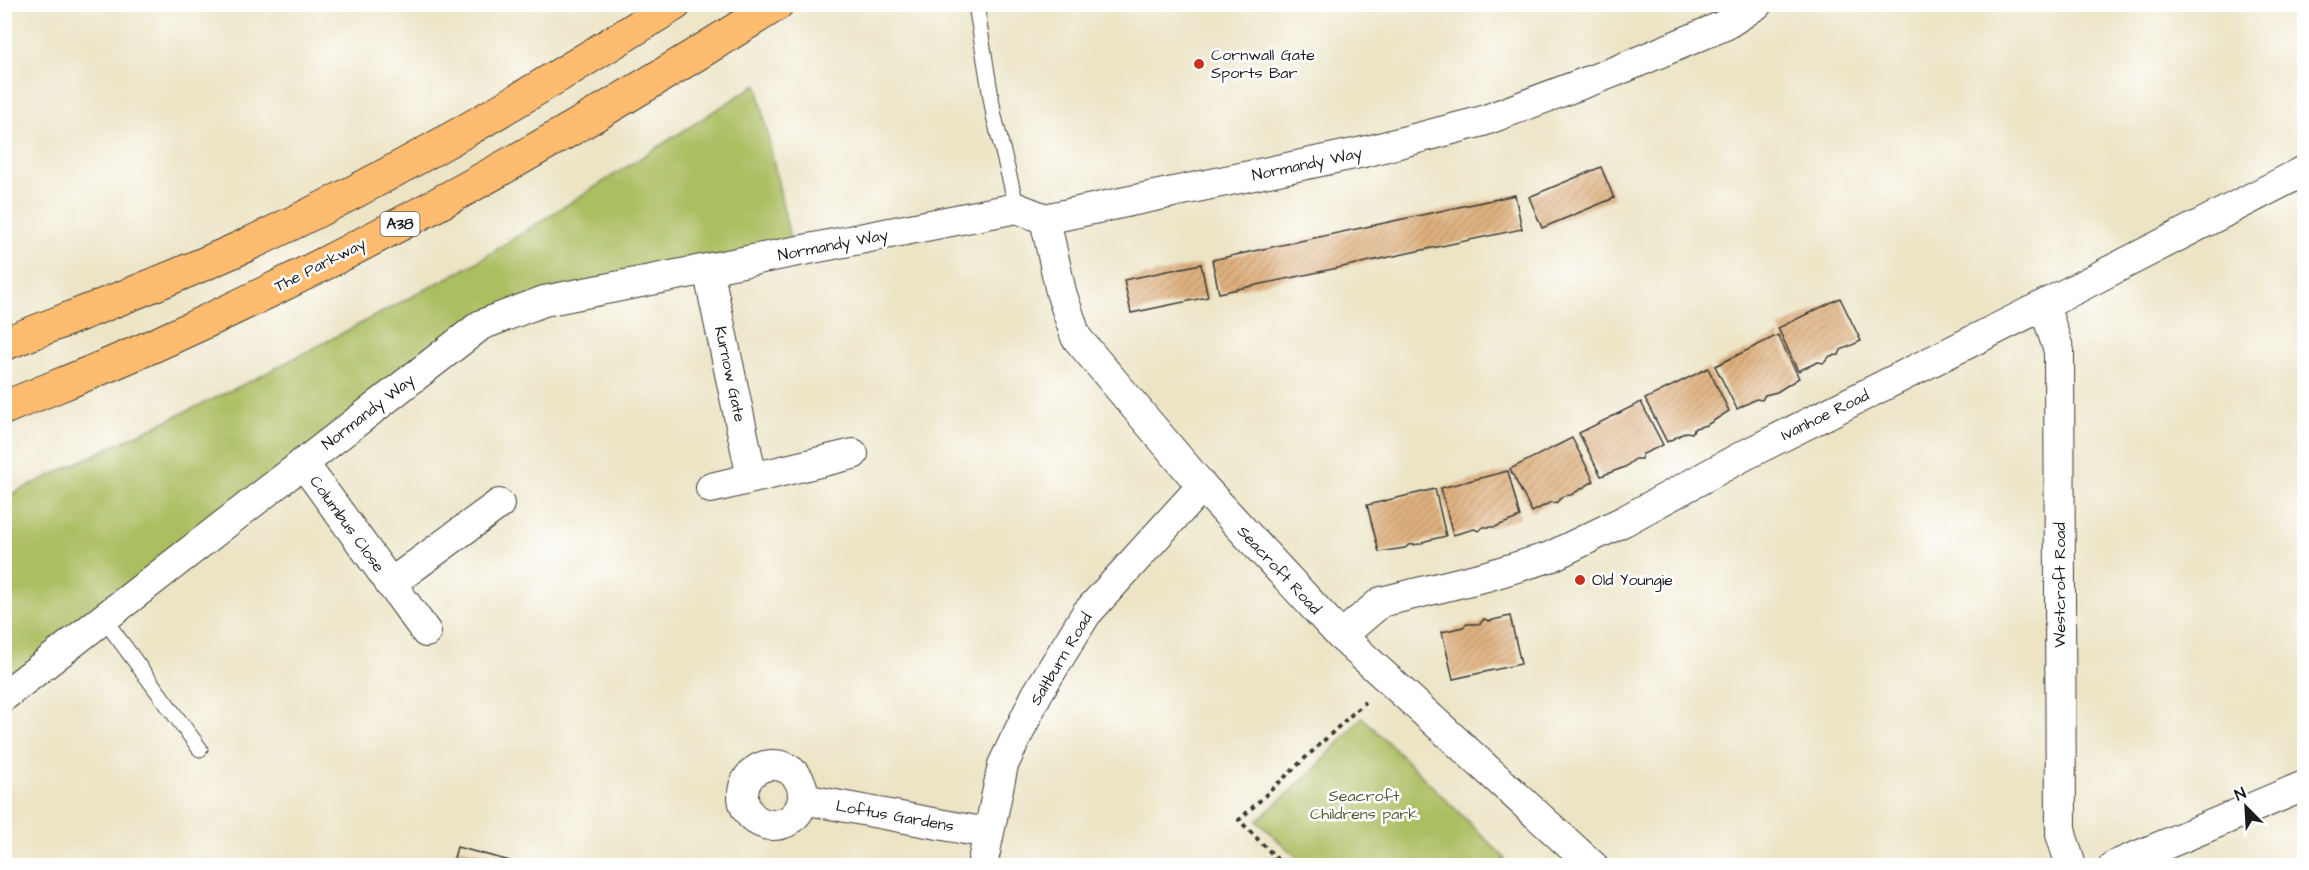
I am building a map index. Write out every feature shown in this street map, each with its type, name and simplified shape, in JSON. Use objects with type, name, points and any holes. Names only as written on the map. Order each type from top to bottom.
[{"type":"highway","points":[[4,344],[240,248],[373,181],[575,67],[675,4]]},
{"type":"highway","name":"The Parkway","points":[[4,408],[166,340],[291,281],[504,169],[665,75],[777,4]]},
{"type":"street","name":"Normandy Way","points":[[1045,219],[1368,151],[1483,121],[1616,71],[1718,15],[1757,4]]},
{"type":"street","name":"Ivanhoe Road","points":[[1341,636],[1381,602],[1486,576],[1550,557],[1624,521],[1743,456],[2044,306],[2304,171]]},
{"type":"street","points":[[1017,208],[1045,219]]},
{"type":"street","name":"Normandy Way","points":[[4,696],[481,325],[544,302],[1017,208]]},
{"type":"street","name":"Seacroft Road","points":[[1045,219],[1061,292],[1076,337],[1202,486],[1341,636],[1593,866]]},
{"type":"street","name":"Kurnow Gate","points":[[708,269],[752,478]]},
{"type":"street","name":"Westcroft Road","points":[[2044,306],[2059,351],[2061,834],[2071,866]]},
{"type":"street","points":[[711,488],[854,454]]},
{"type":"street","name":"Columbus Close","points":[[303,463],[426,632]]},
{"type":"street","name":"Saltburn Road","points":[[982,866],[987,833],[1003,765],[1037,694],[1086,615],[1202,486]]},
{"type":"street","name":"Columbus Close","points":[[390,584],[499,504]]},
{"type":"street","points":[[2114,866],[2304,786]]},
{"type":"street","name":"Loftus Gardens","points":[[803,799],[987,833]]},
{"type":"lane","points":[[978,4],[977,11],[994,117],[1017,208]]},
{"type":"lane","points":[[104,619],[200,749]]},
{"type":"path","points":[[1284,866],[1239,820],[1389,680]]},
{"type":"green space","points":[[757,84],[793,253],[481,325],[5,696],[5,497],[255,379],[472,265]]},
{"type":"green space","name":"Seacroft Childrens park","points":[[1362,717],[1505,858],[1497,866],[1305,865],[1257,821],[1315,769]]},
{"type":"building","points":[[1601,167],[1614,198],[1542,228],[1529,197]]},
{"type":"building","points":[[1515,195],[1522,229],[1219,293],[1212,260]]},
{"type":"building","points":[[1201,264],[1208,297],[1131,313],[1124,280]]},
{"type":"building","points":[[1840,298],[1861,341],[1841,350],[1839,355],[1830,356],[1824,363],[1818,362],[1798,371],[1778,328]]},
{"type":"building","points":[[1778,335],[1799,378],[1777,392],[1765,395],[1762,400],[1756,399],[1737,409],[1715,366]]},
{"type":"building","points":[[1708,368],[1729,411],[1707,425],[1695,428],[1692,433],[1686,432],[1667,442],[1645,399]]},
{"type":"building","points":[[1641,402],[1663,445],[1643,454],[1641,459],[1635,459],[1625,467],[1601,476],[1579,433]]},
{"type":"building","points":[[1572,438],[1594,481],[1571,495],[1563,496],[1556,503],[1551,502],[1532,512],[1510,469]]},
{"type":"building","points":[[1508,471],[1520,517],[1495,527],[1483,527],[1479,531],[1474,529],[1453,535],[1441,488]]},
{"type":"building","points":[[1435,489],[1446,536],[1405,548],[1379,552],[1367,505]]},
{"type":"building","points":[[1510,616],[1521,664],[1453,679],[1442,632],[1467,624],[1480,624],[1484,619],[1489,621]]},
{"type":"building","points":[[457,847],[525,865],[525,866],[452,866]]},
{"type":"place","name":"Cornwall Gate Sports Bar","points":[[1199,64]]},
{"type":"place","name":"Old Youngie","points":[[1580,580]]}]
